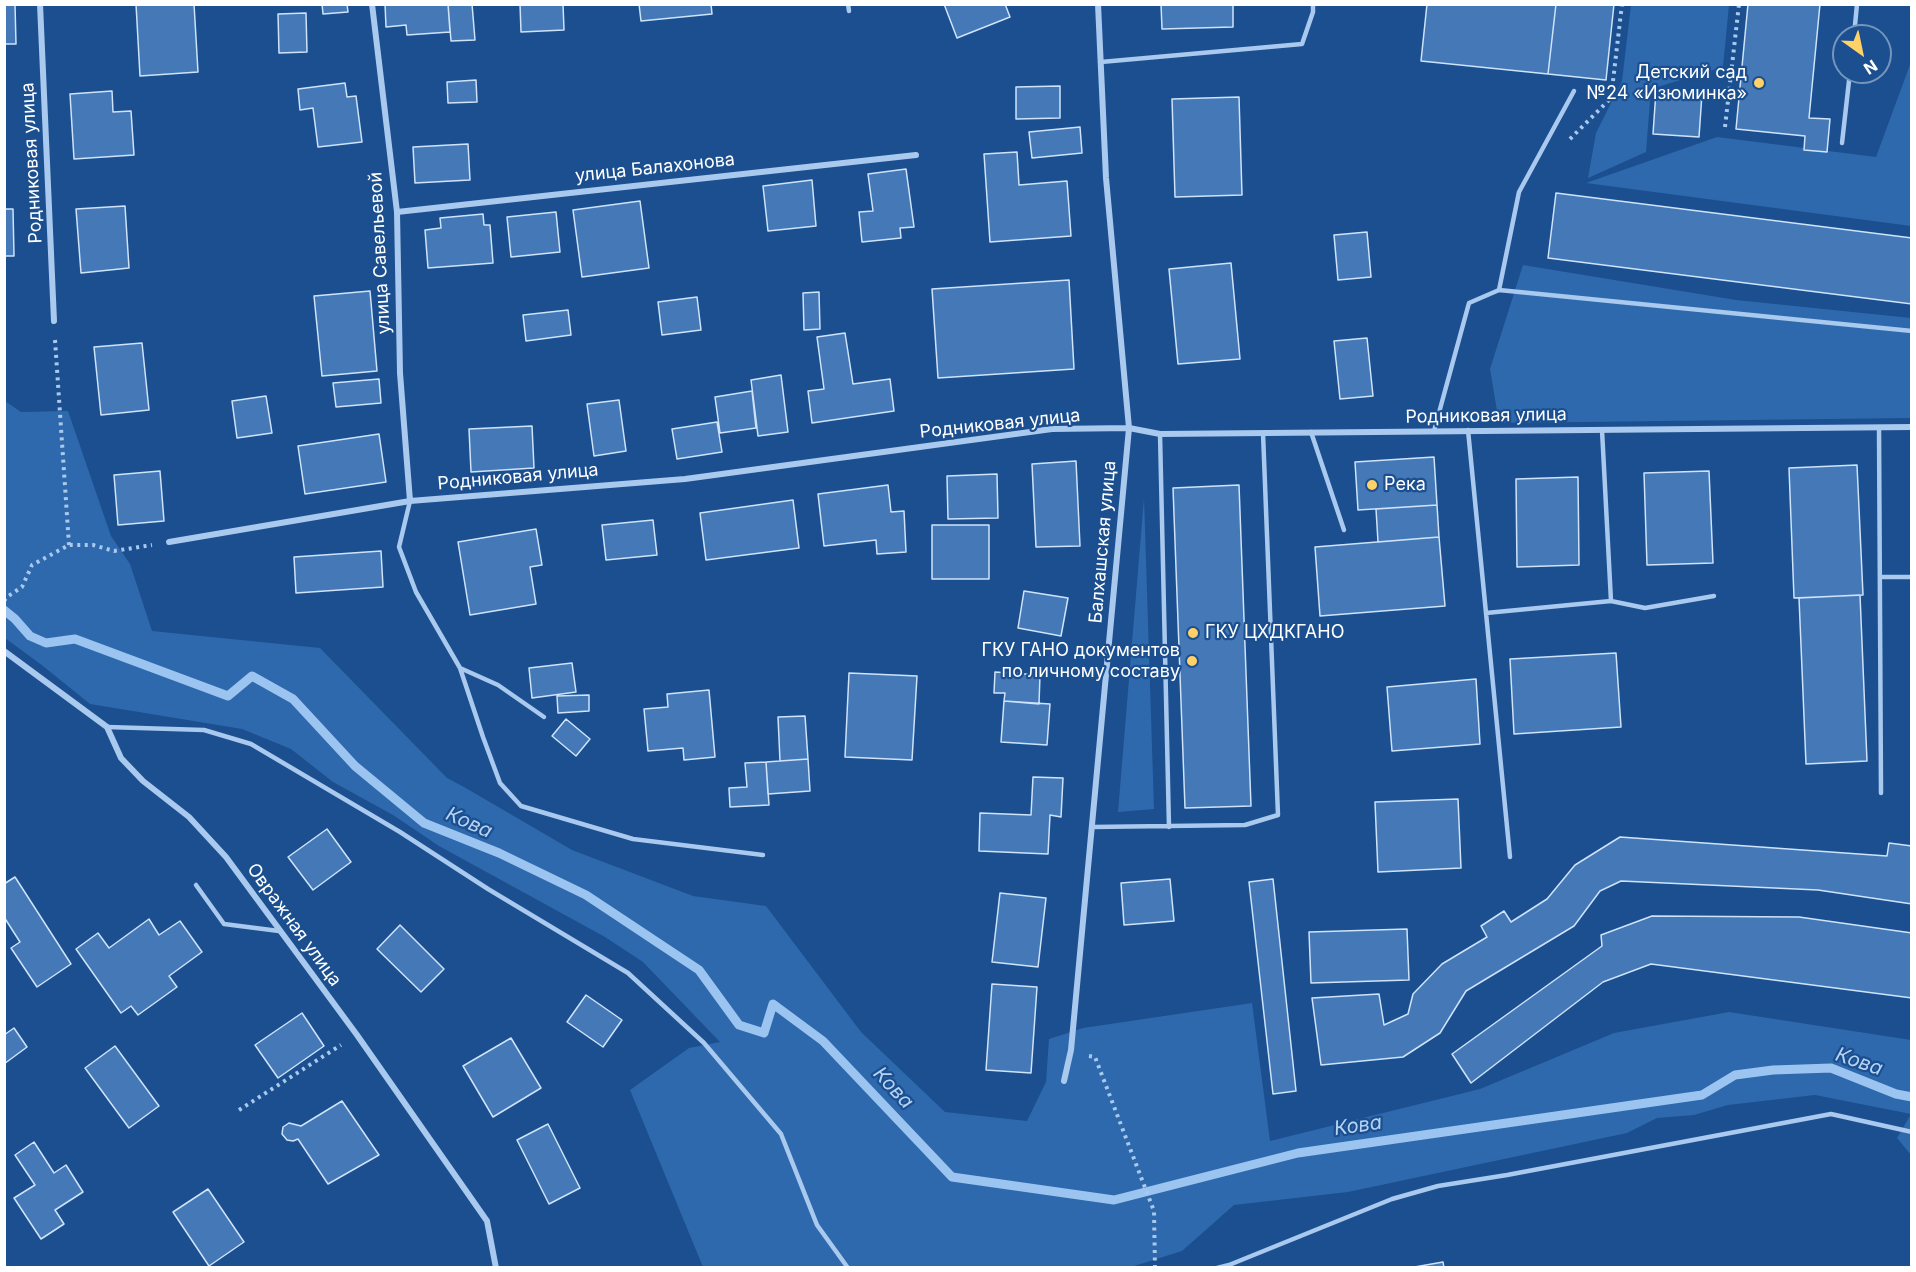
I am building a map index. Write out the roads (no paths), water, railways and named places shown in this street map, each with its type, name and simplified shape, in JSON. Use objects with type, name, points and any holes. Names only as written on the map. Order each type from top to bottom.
[{"type":"street","name":"Родниковая улица","points":[[40,4],[54,321]]},
{"type":"street","name":"улица Савельевой","points":[[372,4],[397,212],[400,373],[410,501]]},
{"type":"street","name":"Балхашская улица","points":[[1064,1081],[1071,1050],[1129,429],[1106,178],[1098,4]]},
{"type":"street","name":"улица Балахонова","points":[[397,212],[916,155]]},
{"type":"street","name":"Родниковая улица","points":[[170,542],[410,501],[685,479],[1052,429],[1129,429],[1160,434],[1911,427]]},
{"type":"street","name":"Овражная улица","points":[[4,651],[106,727],[121,758],[143,782],[189,817],[226,857],[357,1035],[488,1221],[496,1268]]},
{"type":"lane","points":[[848,4],[849,11]]},
{"type":"lane","points":[[1101,62],[1302,44],[1313,12],[1313,4]]},
{"type":"lane","points":[[1855,24],[1857,4]]},
{"type":"lane","points":[[1842,143],[1849,84]]},
{"type":"lane","points":[[1499,290],[1519,192],[1574,91]]},
{"type":"lane","points":[[1434,431],[1469,303],[1499,290],[1911,331]]},
{"type":"lane","points":[[1879,427],[1881,793]]},
{"type":"lane","points":[[1468,430],[1510,857]]},
{"type":"lane","points":[[1602,430],[1611,600]]},
{"type":"lane","points":[[1311,432],[1344,530]]},
{"type":"lane","points":[[1092,827],[1245,825],[1278,815],[1263,433]]},
{"type":"lane","points":[[1160,434],[1169,827]]},
{"type":"lane","points":[[410,501],[399,547],[416,592],[460,668],[500,783],[521,806],[633,839],[763,855]]},
{"type":"lane","points":[[1880,577],[1911,577]]},
{"type":"lane","points":[[1486,613],[1611,600],[1645,608],[1714,596]]},
{"type":"lane","points":[[460,668],[498,685],[544,717]]},
{"type":"lane","points":[[106,727],[204,730],[251,744],[400,832],[488,890],[628,973],[704,1043],[781,1134],[817,1225],[848,1268]]},
{"type":"lane","points":[[196,885],[224,924],[279,932]]},
{"type":"lane","points":[[1217,1268],[1392,1199],[1438,1186],[1831,1114],[1911,1132]]},
{"type":"waterway","name":"Кова","points":[[4,610],[30,636],[46,643],[75,639],[228,696],[252,676],[293,699],[355,766],[424,823],[499,853],[586,895],[699,970],[739,1025],[764,1033],[773,1004],[823,1041],[952,1177],[1114,1200],[1298,1153],[1702,1095],[1735,1075],[1773,1070],[1831,1068],[1896,1094],[1912,1097]]},
{"type":"place","name":"Детский сад №24 «Изюминка»","points":[[1759,83]]},
{"type":"place","name":"Река","points":[[1372,485]]},
{"type":"place","name":"ГКУ ЦХДКГАНО","points":[[1193,633]]},
{"type":"place","name":"ГКУ ГАНО документов по личному составу","points":[[1192,661]]}]
